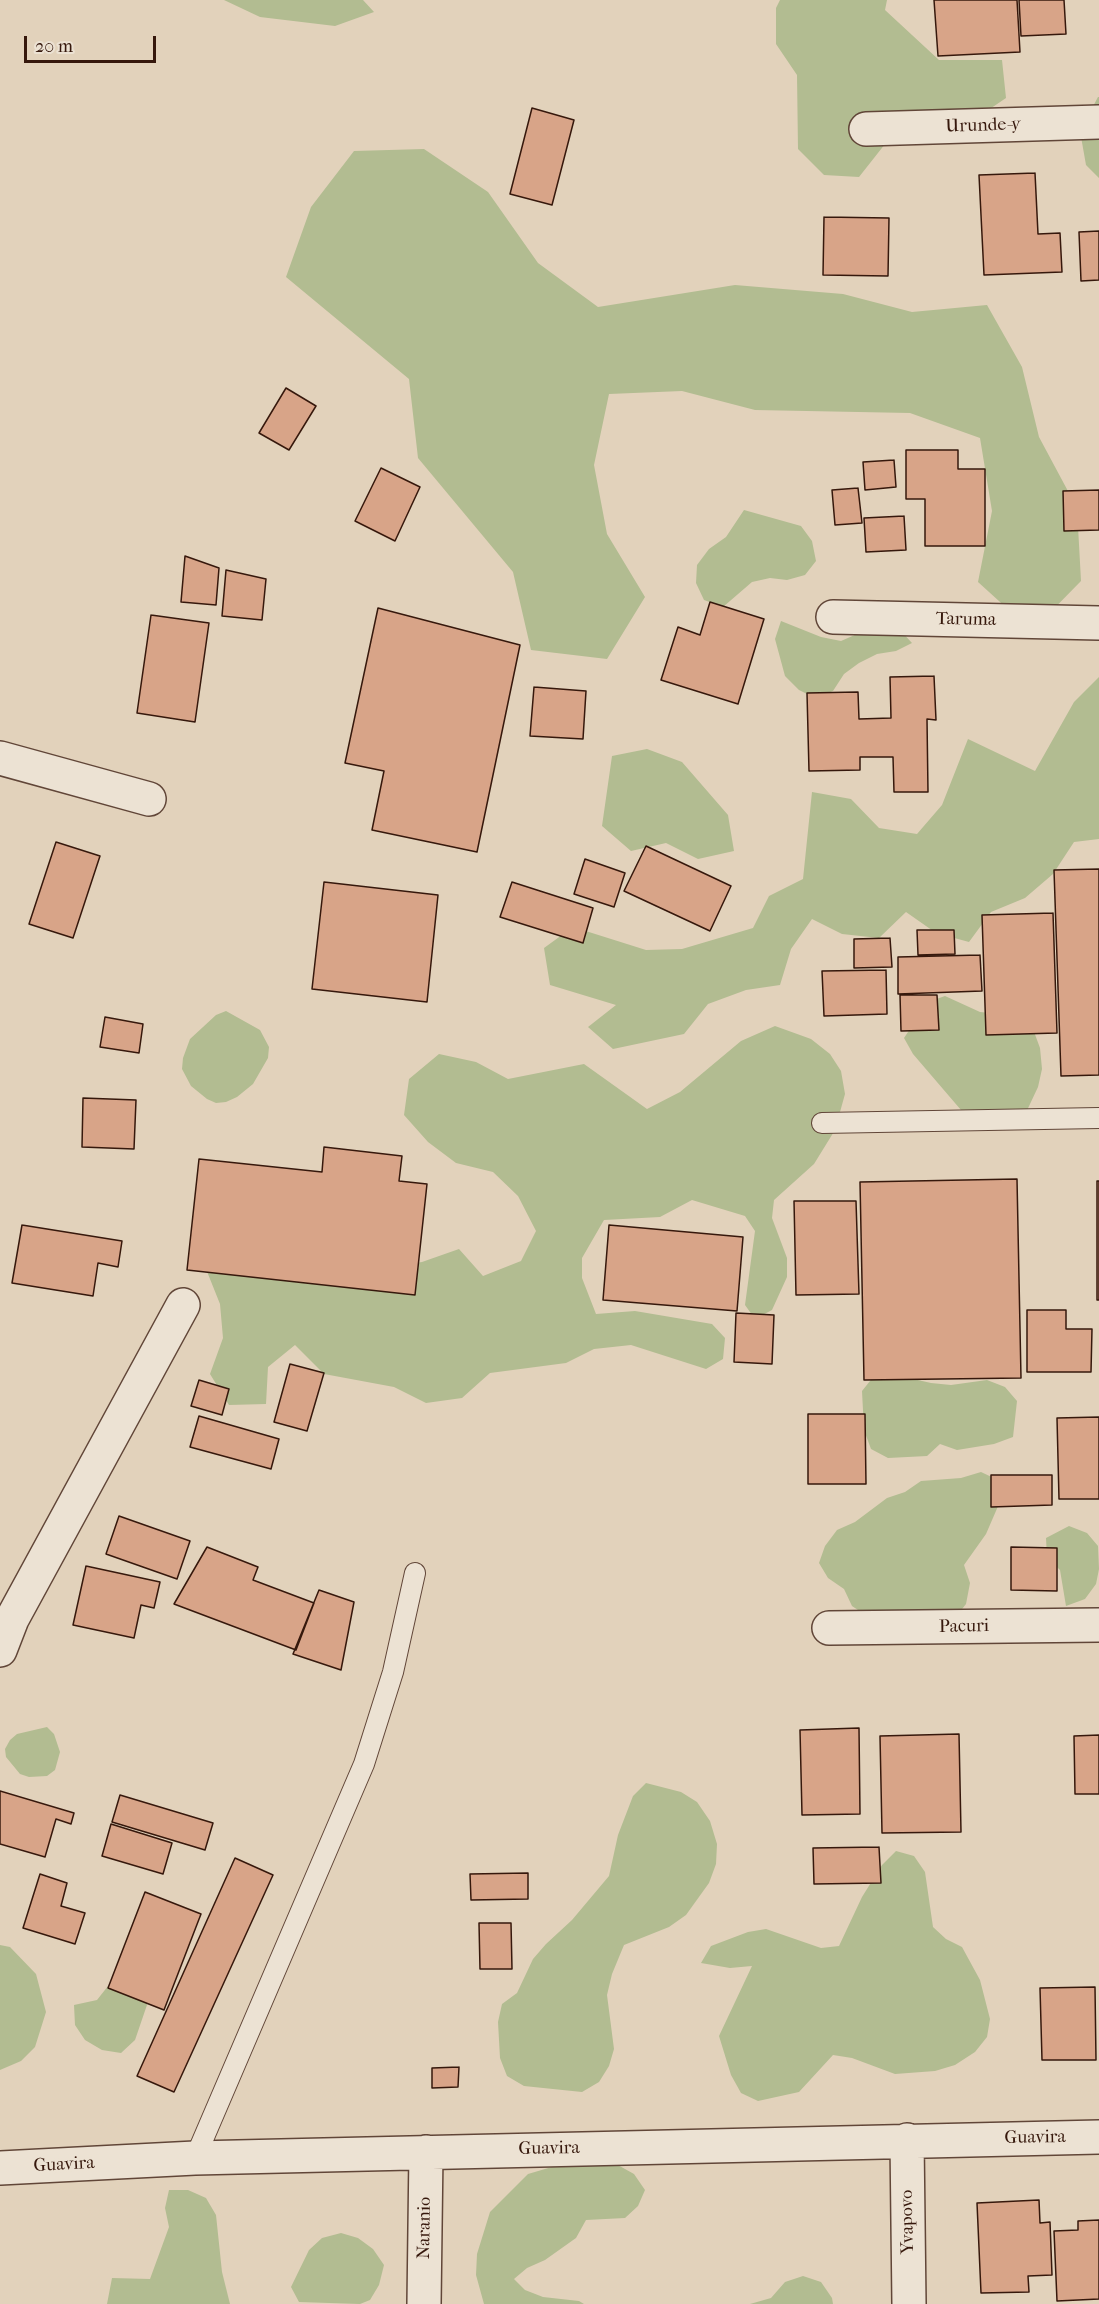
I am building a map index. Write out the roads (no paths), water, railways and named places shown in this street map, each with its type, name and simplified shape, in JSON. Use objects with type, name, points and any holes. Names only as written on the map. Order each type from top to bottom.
[{"type":"street","name":"Urunde-y","points":[[866,129],[1099,122]]},
{"type":"street","name":"Taruma","points":[[833,617],[1099,623]]},
{"type":"street","points":[[0,758],[149,799]]},
{"type":"street","points":[[0,1650],[12,1619],[183,1305]]},
{"type":"street","name":"Pacuri","points":[[829,1628],[1099,1625]]},
{"type":"street","name":"Guavira","points":[[0,2168],[195,2158],[1099,2137]]},
{"type":"street","name":"Yvapovo","points":[[907,2140],[909,2304]]},
{"type":"street","name":"Naranio","points":[[424,2304],[426,2152]]},
{"type":"lane","points":[[822,1123],[1099,1118]]},
{"type":"lane","points":[[195,2158],[364,1764],[393,1672],[415,1573]]}]
